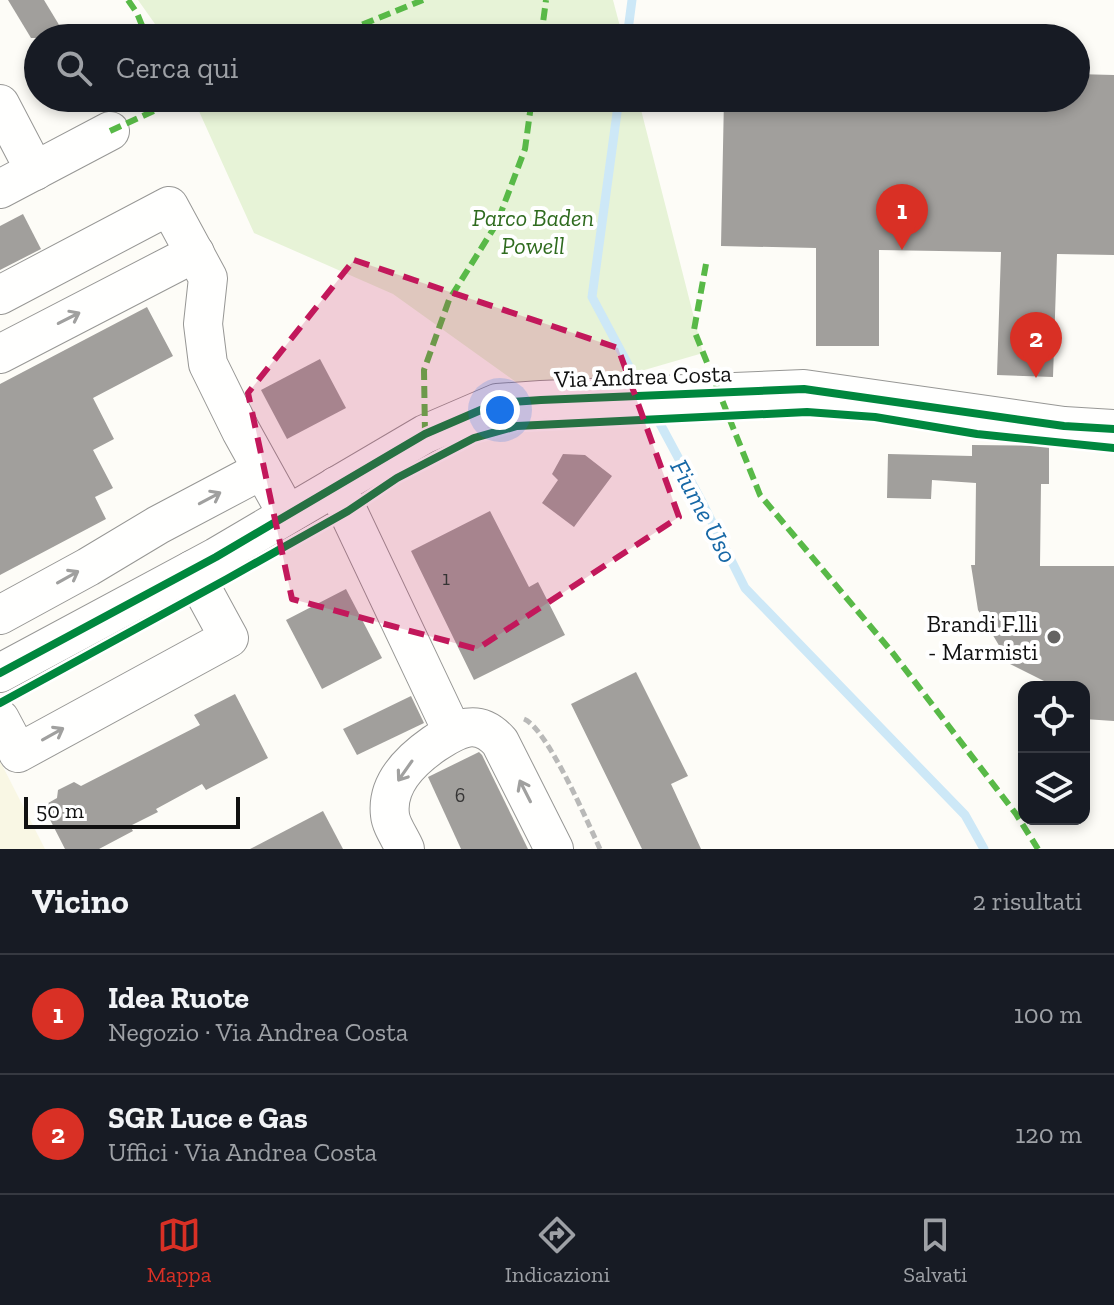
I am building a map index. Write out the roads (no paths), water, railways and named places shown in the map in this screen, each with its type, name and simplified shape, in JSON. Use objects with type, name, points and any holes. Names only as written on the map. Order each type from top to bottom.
[{"type":"street","points":[[0,104],[35,171]]},
{"type":"street","points":[[0,189],[110,131]]},
{"type":"street","points":[[0,295],[169,206],[208,278],[203,324],[208,364],[287,514]]},
{"type":"street","points":[[0,354],[195,253]]},
{"type":"street","name":"Via Andrea Costa","points":[[0,673],[192,570],[425,434],[497,403],[804,389],[1064,426],[1114,429]]},
{"type":"street","points":[[0,615],[262,470]]},
{"type":"street","points":[[336,486],[452,731]]},
{"type":"street","points":[[0,719],[18,753],[229,638],[192,570]]},
{"type":"street","points":[[405,849],[390,816],[392,793],[403,770],[452,731],[467,727],[487,730],[500,742],[554,849]]},
{"type":"waterway","name":"Fiume Uso","points":[[629,24],[632,0]]},
{"type":"waterway","name":"Fiume Uso","points":[[617,112],[592,297],[639,385]]},
{"type":"waterway","name":"Fiume Uso","points":[[650,405],[745,588],[965,815],[984,849]]},
{"type":"place","name":"Idea Ruote","points":[[902,250]]},
{"type":"place","name":"SGR Luce e Gas","points":[[1036,378]]},
{"type":"place","name":"Brandi F.lli - Marmisti","points":[[1054,637]]},
{"type":"park label","name":"Parco Baden Powell","points":[[533,231]]}]
